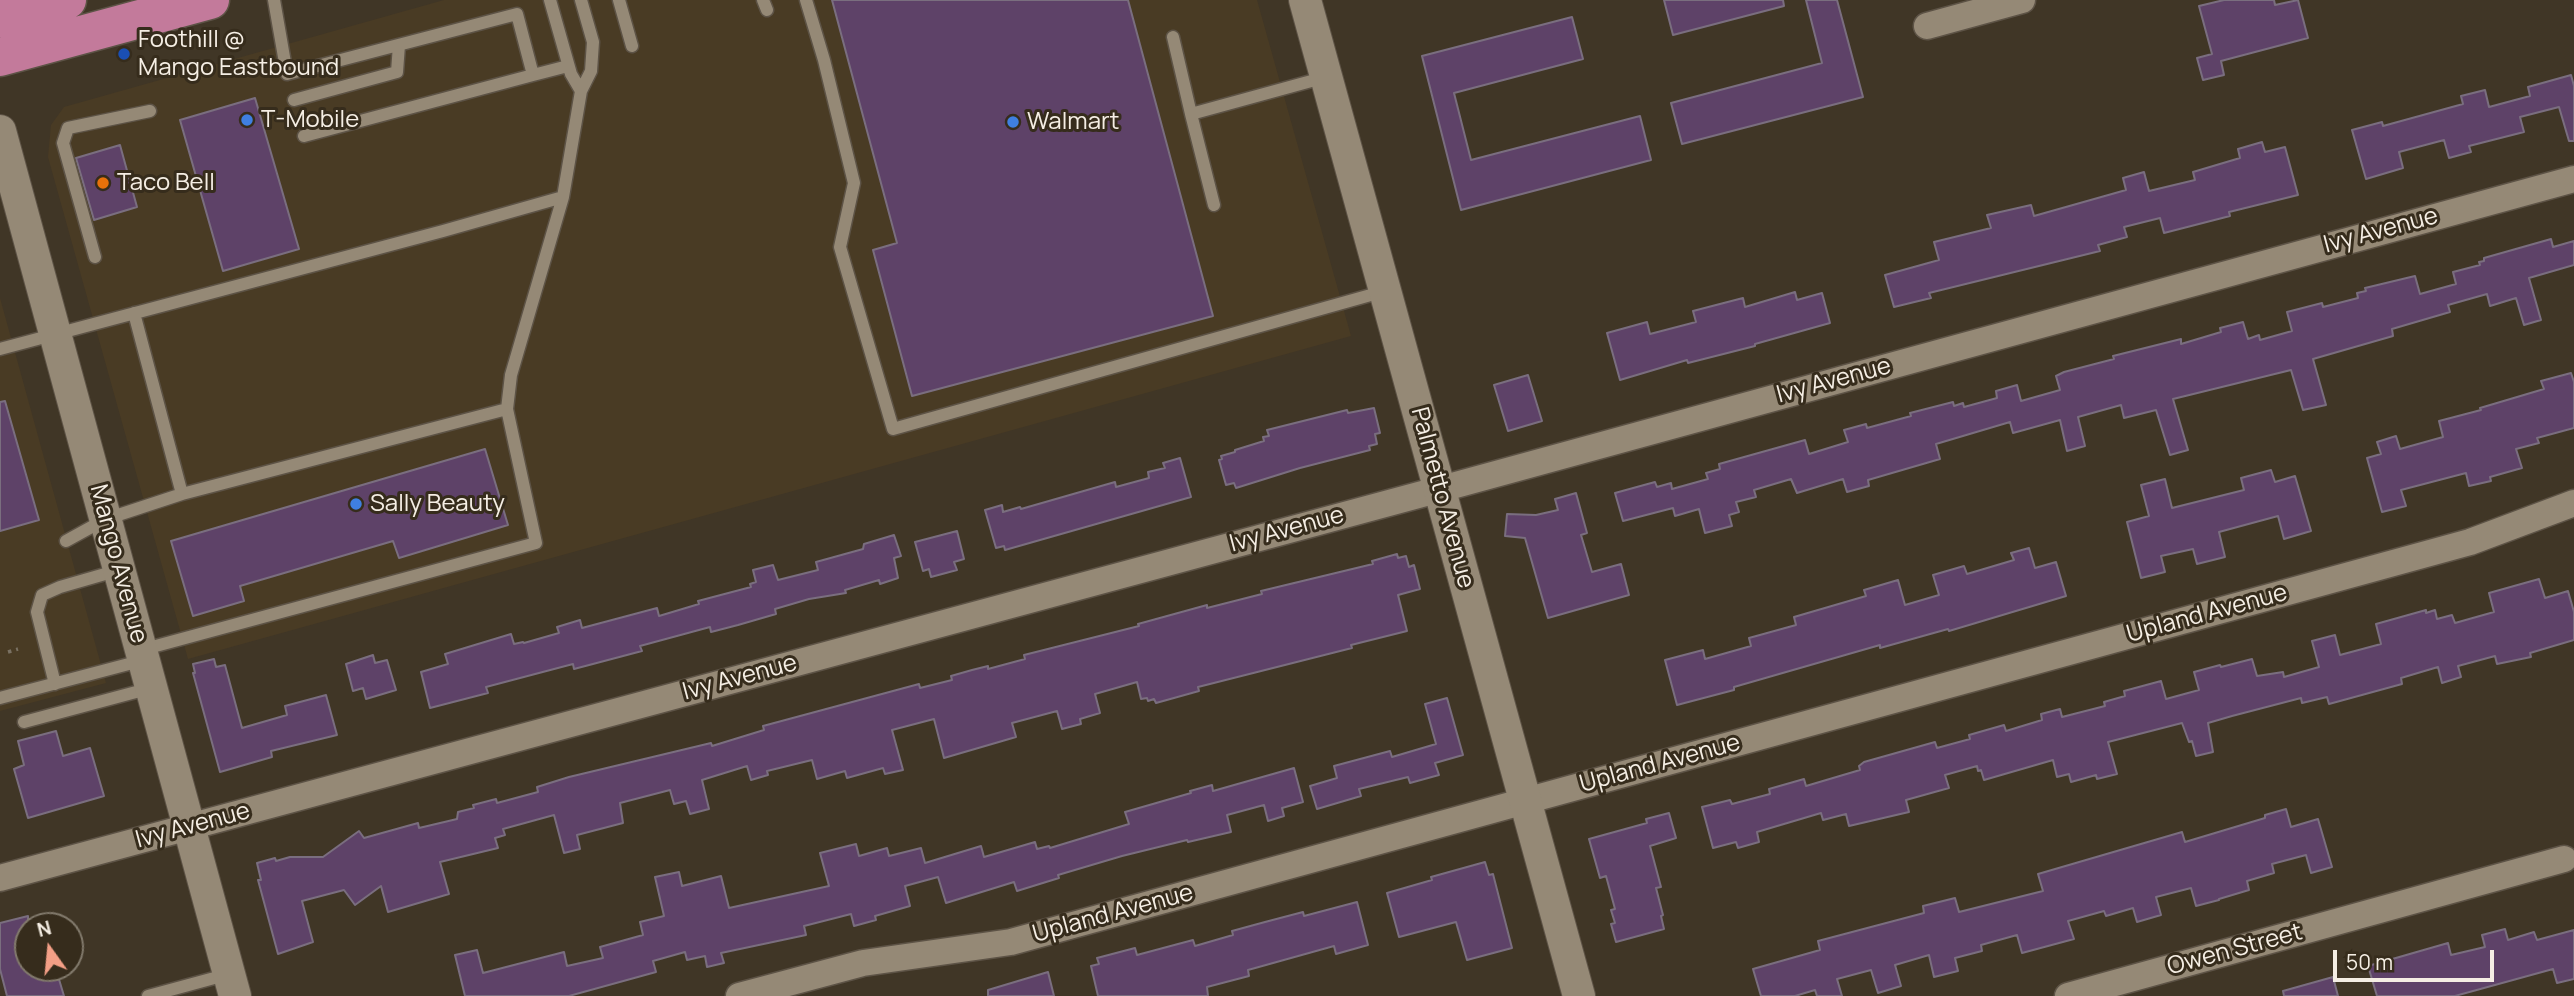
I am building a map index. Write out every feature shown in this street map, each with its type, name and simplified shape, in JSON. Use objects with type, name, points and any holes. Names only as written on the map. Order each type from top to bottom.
[{"type":"main road","points":[[0,18],[67,0]]},
{"type":"main road","points":[[0,57],[210,0]]},
{"type":"street","name":"Palmetto Avenue","points":[[1305,0],[1579,996]]},
{"type":"street","points":[[1927,26],[2022,0]]},
{"type":"street","name":"Mango Avenue","points":[[0,131],[15,204],[55,334],[232,985]]},
{"type":"street","name":"Ivy Avenue","points":[[0,878],[2574,179]]},
{"type":"street","name":"Upland Avenue","points":[[740,996],[863,963],[1011,942],[2470,542],[2574,503]]},
{"type":"street","name":"Owen Street","points":[[2068,996],[2564,859]]},
{"type":"lane","points":[[274,0],[287,74],[517,14],[533,75]]},
{"type":"lane","points":[[550,0],[568,66],[581,91]]},
{"type":"lane","points":[[0,698],[145,666],[536,543],[507,409],[511,375],[563,197],[581,91],[591,71],[593,42],[581,0]]},
{"type":"lane","points":[[619,0],[632,46]]},
{"type":"lane","points":[[806,0],[824,60],[854,183],[840,247],[893,429],[1385,290]]},
{"type":"lane","points":[[1173,37],[1214,205]]},
{"type":"lane","points":[[295,100],[397,72],[399,45]]},
{"type":"lane","points":[[304,136],[568,66]]},
{"type":"lane","points":[[1191,114],[1326,76]]},
{"type":"lane","points":[[95,257],[62,144],[68,128],[150,111]]},
{"type":"lane","points":[[0,349],[563,197]]},
{"type":"lane","points":[[134,313],[182,494]]},
{"type":"lane","points":[[66,541],[106,519],[182,494],[507,409]]},
{"type":"lane","points":[[55,684],[37,612],[42,595],[120,570]]},
{"type":"lane","points":[[24,722],[145,666]]},
{"type":"lane","points":[[148,996],[232,985]]},
{"type":"path","points":[[8,652],[18,649]]},
{"type":"shaded area","points":[[444,0],[1257,0],[1351,336],[188,659],[48,157],[51,125],[64,107]]},
{"type":"shaded area","points":[[0,298],[106,683],[0,711]]},
{"type":"building","name":"Walmart","points":[[832,0],[1128,0],[1213,316],[912,396],[873,250],[897,243]]},
{"type":"building","points":[[1664,0],[1783,0],[1784,6],[1673,35]]},
{"type":"building","points":[[1806,0],[1837,0],[1863,97],[1682,144],[1671,103],[1822,63]]},
{"type":"building","points":[[2224,0],[2274,0],[2275,5],[2298,0],[2308,38],[2221,61],[2224,75],[2203,80],[2197,58],[2212,54],[2199,6]]},
{"type":"building","points":[[1572,17],[1583,59],[1454,93],[1471,160],[1640,116],[1651,160],[1461,210],[1422,56]]},
{"type":"building","points":[[2571,75],[2574,86],[2574,141],[2569,141],[2559,107],[2520,117],[2524,132],[2469,146],[2471,152],[2449,158],[2444,140],[2399,152],[2403,168],[2366,179],[2352,130],[2382,122],[2383,126],[2463,104],[2461,96],[2485,90],[2489,107],[2530,96],[2528,87]]},
{"type":"building","points":[[255,98],[299,249],[223,271],[180,120]]},
{"type":"building","points":[[2262,142],[2265,152],[2285,147],[2298,195],[2229,212],[2230,216],[2164,233],[2160,218],[2124,227],[2127,237],[2098,245],[2100,251],[1929,293],[1931,298],[1894,307],[1885,275],[1939,260],[1934,242],[1991,228],[1987,215],[2031,205],[2034,216],[2126,190],[2123,178],[2144,172],[2149,191],[2195,180],[2193,172],[2240,158],[2238,149]]},
{"type":"building","name":"Taco Bell","points":[[120,145],[137,207],[94,220],[76,158]]},
{"type":"building","points":[[2551,239],[2553,247],[2574,241],[2574,265],[2529,278],[2541,320],[2524,325],[2516,298],[2490,306],[2487,294],[2448,305],[2450,312],[2392,329],[2393,336],[2313,359],[2326,405],[2303,410],[2291,370],[2173,399],[2188,450],[2170,455],[2156,410],[2124,418],[2121,405],[2078,417],[2085,446],[2067,451],[2060,420],[2013,433],[2010,422],[1936,444],[1940,459],[1868,480],[1869,486],[1847,492],[1843,479],[1797,493],[1791,479],[1754,490],[1756,497],[1736,502],[1739,512],[1729,515],[1732,526],[1705,533],[1699,509],[1675,516],[1673,508],[1623,521],[1615,493],[1655,482],[1657,487],[1671,483],[1672,489],[1708,479],[1706,473],[1720,469],[1719,464],[1805,440],[1809,454],[1848,442],[1844,430],[1866,424],[1867,428],[1953,402],[1954,406],[1963,403],[1964,407],[1997,398],[1996,391],[2017,385],[2021,401],[2060,390],[2056,376],[2064,372],[2181,339],[2181,344],[2243,322],[2248,339],[2259,335],[2260,340],[2292,331],[2287,312],[2358,298],[2357,293],[2366,291],[2365,288],[2415,276],[2420,294],[2456,284],[2453,272],[2480,265],[2479,262],[2484,261],[2484,258]]},
{"type":"building","points":[[1795,292],[1797,300],[1822,293],[1830,323],[1755,346],[1688,363],[1687,360],[1620,380],[1607,333],[1647,322],[1650,334],[1696,322],[1693,311],[1743,298],[1745,307]]},
{"type":"building","points":[[2571,373],[2574,382],[2574,428],[2537,438],[2539,443],[2516,449],[2522,468],[2490,477],[2491,481],[2469,486],[2466,473],[2401,490],[2406,506],[2382,512],[2367,458],[2381,454],[2377,442],[2396,436],[2400,449],[2443,437],[2439,421],[2544,389],[2541,381]]},
{"type":"building","points":[[1528,375],[1542,421],[1508,431],[1494,385]]},
{"type":"building","points":[[5,401],[39,520],[0,531],[0,402]]},
{"type":"building","points":[[1374,408],[1380,433],[1375,434],[1377,444],[1369,446],[1370,450],[1236,488],[1234,483],[1226,485],[1219,460],[1222,459],[1221,456],[1264,441],[1263,437],[1269,436],[1267,430],[1347,410],[1348,413]]},
{"type":"building","points":[[485,449],[508,525],[399,558],[393,541],[240,586],[244,601],[193,616],[171,541]]},
{"type":"building","points":[[1180,458],[1191,497],[1005,550],[1004,546],[996,548],[985,510],[1002,505],[1003,512],[1020,507],[1021,509],[1115,482],[1116,487],[1149,478],[1148,472],[1165,468],[1163,463]]},
{"type":"building","points":[[2271,470],[2275,482],[2295,476],[2311,531],[2284,539],[2278,516],[2219,532],[2225,557],[2197,564],[2193,549],[2161,556],[2165,572],[2141,578],[2127,522],[2149,516],[2141,485],[2165,479],[2172,508],[2244,490],[2241,478]]},
{"type":"building","points":[[1576,493],[1587,533],[1581,535],[1592,572],[1621,564],[1629,595],[1548,618],[1525,538],[1505,536],[1507,514],[1536,515],[1558,510],[1555,499]]},
{"type":"building","points":[[957,531],[964,559],[954,562],[957,570],[931,577],[929,569],[923,571],[915,542]]},
{"type":"building","points":[[894,535],[901,556],[894,558],[898,578],[880,584],[879,580],[845,590],[846,593],[809,599],[775,609],[776,614],[738,625],[711,632],[710,627],[640,646],[642,651],[574,669],[573,664],[486,687],[488,693],[430,708],[421,672],[448,664],[445,654],[511,634],[514,644],[524,643],[559,633],[557,627],[580,620],[582,628],[657,608],[659,616],[699,604],[698,601],[751,587],[750,584],[756,582],[753,570],[773,565],[778,580],[818,570],[816,562],[863,549],[864,544]]},
{"type":"building","points":[[2029,548],[2035,568],[2056,562],[2066,596],[1949,631],[1948,629],[1880,648],[1880,645],[1677,705],[1665,660],[1703,650],[1705,659],[1751,646],[1749,638],[1796,625],[1794,617],[1866,596],[1864,590],[1898,580],[1905,605],[1939,595],[1933,575],[1964,566],[1967,574],[2014,560],[2011,553]]},
{"type":"building","points":[[1397,554],[1398,558],[1406,556],[1409,567],[1414,565],[1420,589],[1398,595],[1407,631],[1351,645],[1352,648],[1198,687],[1199,691],[1156,703],[1154,699],[1141,699],[1137,682],[1095,694],[1100,713],[1080,719],[1081,724],[1062,729],[1057,711],[1012,723],[1016,737],[944,758],[934,719],[892,730],[903,770],[885,774],[883,768],[847,778],[845,771],[817,779],[812,760],[767,771],[768,775],[751,780],[747,766],[702,780],[709,809],[690,814],[686,801],[674,804],[670,790],[620,803],[623,823],[577,835],[580,849],[564,853],[554,815],[503,829],[505,835],[495,838],[498,848],[440,862],[449,894],[388,912],[381,886],[355,905],[344,890],[302,901],[313,942],[278,954],[258,880],[261,880],[257,863],[275,858],[276,861],[290,857],[323,857],[359,831],[364,838],[418,823],[419,828],[457,819],[458,812],[474,808],[473,805],[496,799],[497,803],[538,792],[537,787],[569,777],[711,743],[712,746],[764,730],[763,726],[919,684],[920,688],[952,680],[951,676],[1025,659],[1024,655],[1139,626],[1138,624],[1207,605],[1207,608],[1262,594],[1261,591],[1373,564],[1372,561]]},
{"type":"building","points":[[2539,579],[2545,598],[2568,591],[2574,612],[2574,640],[2530,653],[2531,657],[2497,664],[2495,656],[2458,666],[2461,677],[2442,683],[2438,667],[2401,678],[2402,684],[2329,704],[2327,697],[2302,703],[2301,698],[2208,723],[2213,752],[2196,756],[2192,741],[2189,742],[2182,723],[2108,742],[2117,774],[2097,779],[2096,775],[2071,782],[2069,774],[2057,777],[2053,760],[1984,780],[1977,766],[1945,775],[1949,788],[1906,800],[1909,812],[1849,826],[1846,814],[1823,820],[1821,813],[1757,832],[1759,842],[1738,848],[1736,842],[1713,848],[1702,807],[1730,800],[1732,804],[1770,794],[1769,789],[1804,779],[1806,786],[1860,770],[1859,766],[1864,762],[1935,742],[1937,748],[1970,739],[1969,735],[2004,725],[2006,731],[2042,720],[2041,714],[2060,709],[2062,717],[2105,706],[2104,702],[2125,696],[2124,691],[2161,681],[2166,699],[2199,690],[2194,672],[2220,665],[2221,667],[2252,659],[2257,676],[2283,672],[2284,677],[2319,667],[2312,641],[2335,635],[2340,655],[2381,644],[2376,624],[2426,610],[2426,613],[2435,610],[2437,619],[2452,615],[2455,623],[2494,612],[2489,593]]},
{"type":"building","points":[[373,655],[375,663],[387,660],[396,690],[366,699],[363,688],[353,691],[346,664]]},
{"type":"building","points":[[214,659],[216,667],[225,665],[242,728],[287,715],[285,706],[326,695],[337,735],[271,751],[272,757],[220,772],[193,673],[193,664]]},
{"type":"building","points":[[1447,698],[1463,755],[1435,763],[1439,775],[1410,783],[1408,777],[1359,789],[1361,796],[1317,809],[1310,786],[1337,778],[1334,766],[1390,751],[1392,757],[1436,744],[1425,704]]},
{"type":"building","points":[[56,731],[63,756],[90,748],[104,796],[28,818],[14,769],[24,765],[18,741]]},
{"type":"building","points":[[1294,768],[1303,802],[1282,808],[1284,816],[1268,821],[1264,805],[1227,815],[1231,832],[1122,856],[1058,875],[1059,878],[1017,891],[1014,882],[946,903],[938,877],[905,886],[910,906],[875,916],[876,920],[854,926],[851,914],[804,926],[806,935],[721,953],[724,963],[707,967],[705,956],[687,960],[685,952],[653,961],[656,972],[569,996],[465,996],[455,955],[477,950],[483,973],[564,952],[567,966],[603,958],[600,947],[643,935],[640,922],[664,916],[655,877],[679,872],[682,886],[721,876],[729,908],[829,886],[820,853],[856,844],[859,856],[887,848],[889,856],[921,848],[925,863],[981,846],[984,857],[1035,842],[1037,849],[1050,848],[1129,824],[1125,812],[1212,785],[1213,791]]},
{"type":"building","points":[[2286,809],[2291,827],[2318,819],[2332,867],[2311,873],[2306,855],[2272,864],[2274,873],[2247,881],[2249,890],[2196,906],[2191,888],[2156,897],[2161,915],[2137,922],[2133,908],[2106,916],[2104,911],[2068,921],[2074,939],[2022,953],[2017,935],[1981,945],[1982,951],[1955,958],[1958,971],[1934,977],[1929,955],[1895,965],[1901,986],[1878,993],[1871,970],[1837,979],[1842,996],[1817,996],[1815,990],[1795,996],[1761,996],[1753,969],[1820,950],[1818,941],[1924,913],[1923,906],[1955,898],[1959,912],[2043,891],[2038,874],[2182,832],[2185,842]]},
{"type":"building","points":[[1669,813],[1676,838],[1650,846],[1661,887],[1656,888],[1664,929],[1616,942],[1611,924],[1615,923],[1611,910],[1615,909],[1606,876],[1600,878],[1589,839],[1647,823],[1646,819]]},
{"type":"building","points":[[1485,862],[1489,875],[1493,874],[1512,948],[1467,960],[1456,922],[1399,937],[1387,893]]},
{"type":"building","points":[[1357,902],[1368,945],[1336,954],[1334,946],[1248,970],[1249,976],[1207,987],[1208,996],[1098,996],[1091,966],[1099,964],[1097,958],[1135,948],[1137,955],[1193,940],[1195,946],[1233,935],[1232,931],[1265,922],[1303,912],[1304,916]]},
{"type":"building","points":[[14,920],[14,982],[60,982],[64,996],[7,996],[0,969],[0,923]]},
{"type":"building","points":[[2505,929],[2508,940],[2534,932],[2537,940],[2574,930],[2574,979],[2557,983],[2553,969],[2455,996],[2377,996],[2368,966],[2448,943],[2451,955],[2485,947],[2482,935]]},
{"type":"building","points":[[1048,972],[1054,996],[988,996],[988,990]]},
{"type":"building","points":[[2333,977],[2338,996],[2284,996],[2283,991]]},
{"type":"place","name":"Foothill @ Mango Eastbound","points":[[124,54]]},
{"type":"place","name":"T-Mobile","points":[[247,120]]},
{"type":"place","name":"Walmart","points":[[1013,122]]},
{"type":"place","name":"Taco Bell","points":[[103,183]]},
{"type":"place","name":"Sally Beauty","points":[[356,504]]}]
